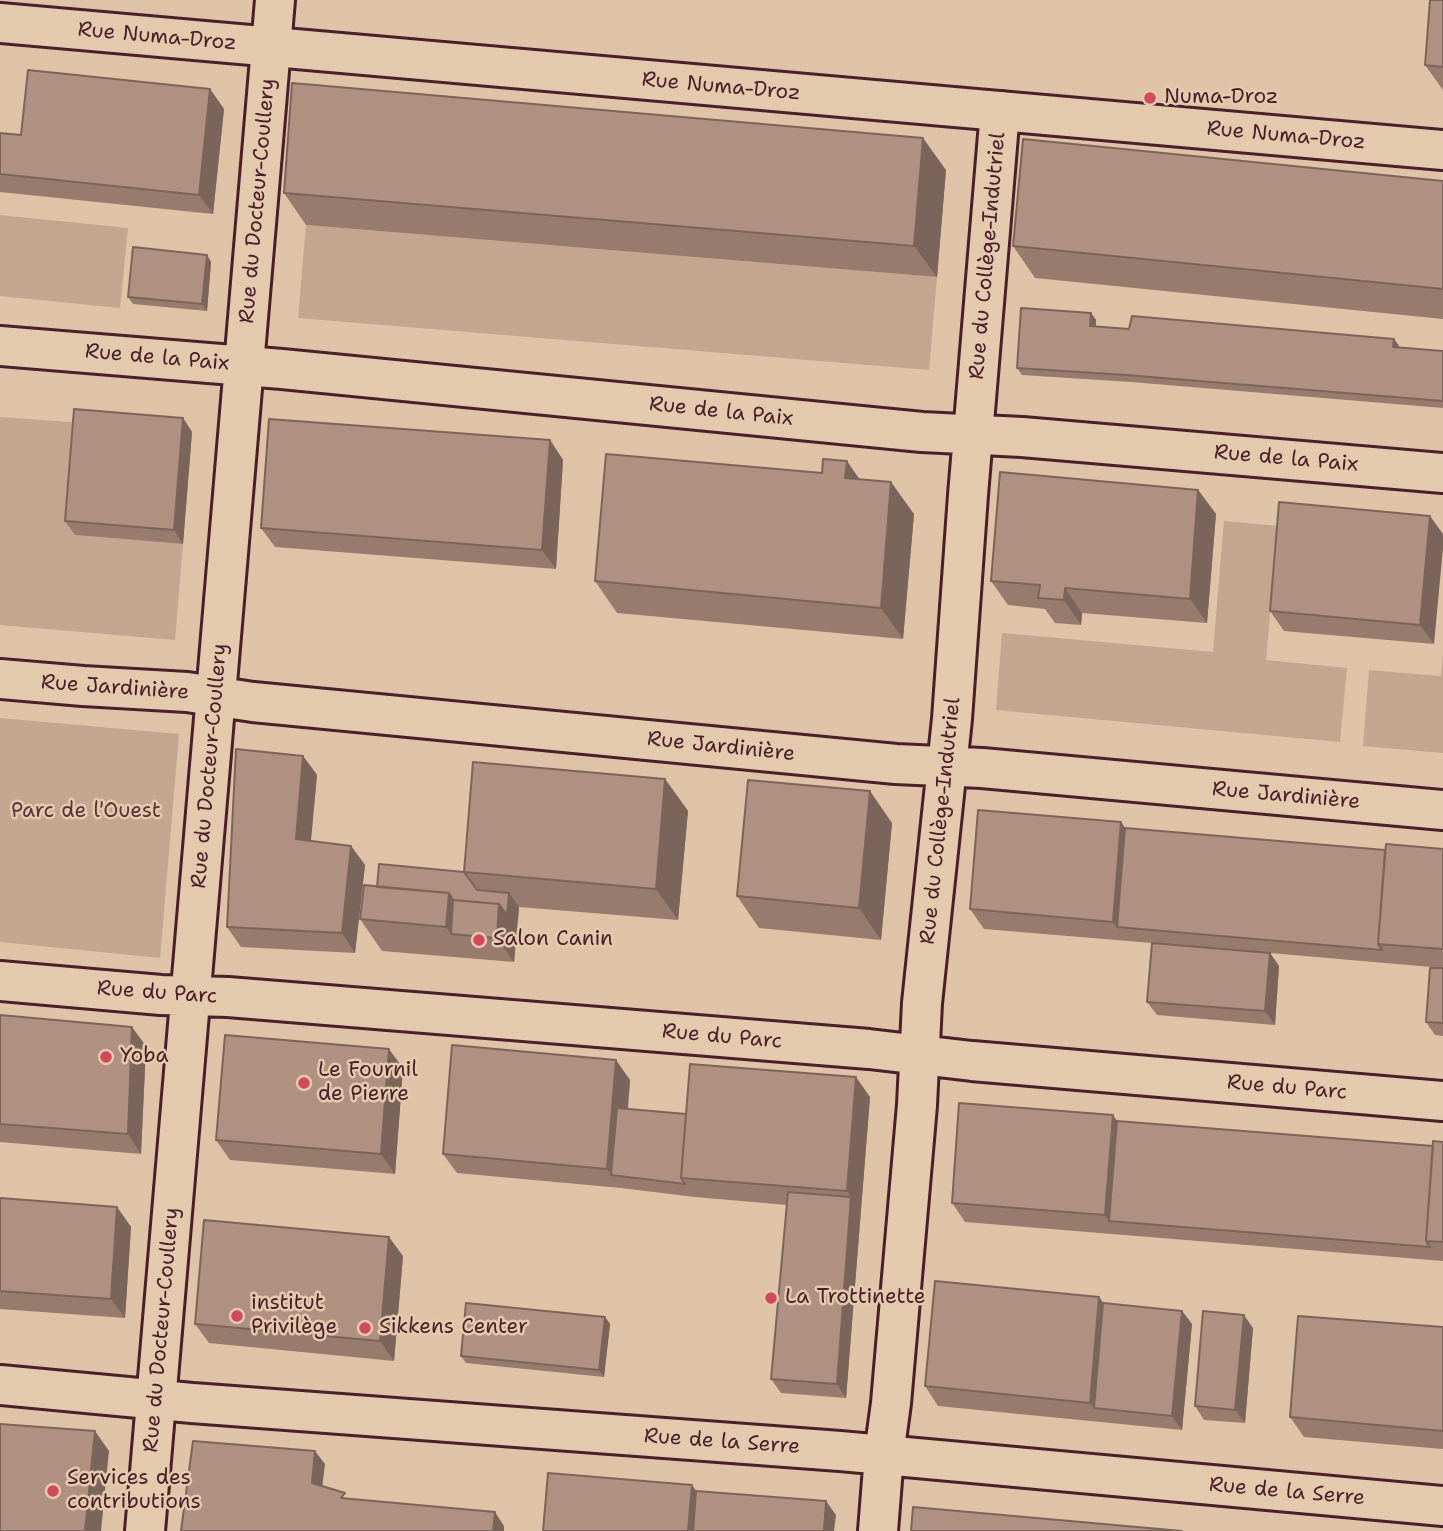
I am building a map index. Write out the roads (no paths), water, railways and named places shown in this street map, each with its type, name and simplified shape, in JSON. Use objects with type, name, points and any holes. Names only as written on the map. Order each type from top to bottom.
[{"type":"street","name":"Rue du Docteur-Coullery","points":[[145,1531],[275,0]]},
{"type":"street","name":"Rue Numa-Droz","points":[[0,23],[1443,150]]},
{"type":"street","name":"Rue du Collège-Indutriel","points":[[878,1531],[891,1404],[922,1003],[948,766],[1000,111]]},
{"type":"street","name":"Rue de la Paix","points":[[0,346],[244,365],[922,432],[1022,437],[1443,473]]},
{"type":"street","name":"Rue Jardinière","points":[[0,679],[187,692],[896,764],[948,766],[1443,810]]},
{"type":"street","name":"Rue du Parc","points":[[0,981],[869,1049],[1443,1101]]},
{"type":"street","name":"Rue de la Serre","points":[[0,1385],[884,1455],[1443,1506]]},
{"type":"place","name":"Numa-Droz","points":[[1150,98]]},
{"type":"place","name":"Salon Canin","points":[[479,940]]},
{"type":"place","name":"Yoba","points":[[106,1057]]},
{"type":"place","name":"Le Fournil de Pierre","points":[[304,1083]]},
{"type":"place","name":"La Trottinette","points":[[771,1298]]},
{"type":"place","name":"institut Privilège","points":[[237,1316]]},
{"type":"place","name":"Sikkens Center","points":[[365,1328]]},
{"type":"place","name":"Services des contributions","points":[[53,1491]]},
{"type":"park label","name":"Parc de l'Ouest","points":[[86,812]]}]
